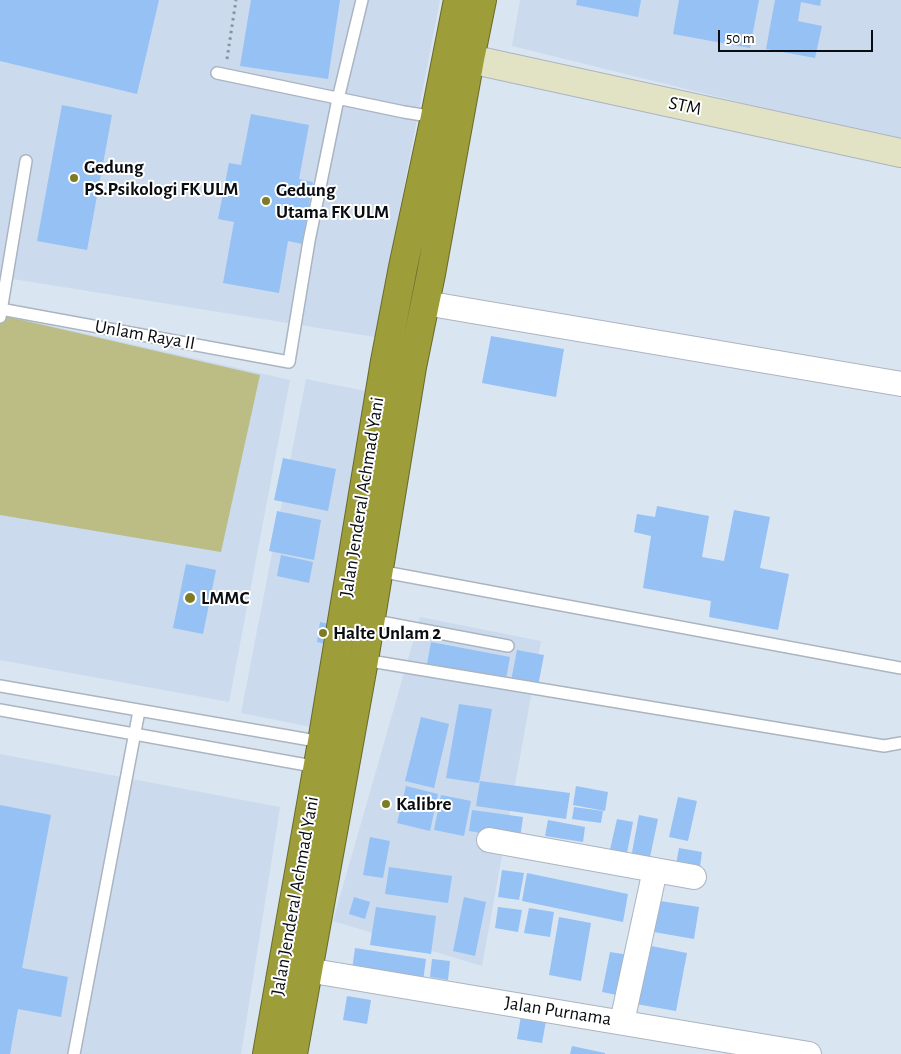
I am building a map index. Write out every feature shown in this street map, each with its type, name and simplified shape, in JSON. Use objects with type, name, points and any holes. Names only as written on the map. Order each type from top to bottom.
[{"type":"highway","name":"Jalan Jenderal Achmad Yani","points":[[267,1054],[320,754],[385,361],[458,0]]},
{"type":"highway","name":"Jalan Jenderal Achmad Yani","points":[[293,1054],[364,660],[412,367],[482,0]]},
{"type":"highway","points":[[403,268],[431,274]]},
{"type":"highway","points":[[385,361],[412,367]]},
{"type":"street","name":"STM","points":[[470,59],[901,153]]},
{"type":"street","points":[[425,303],[901,384]]},
{"type":"street","points":[[489,840],[694,878]]},
{"type":"street","points":[[622,1022],[655,870]]},
{"type":"street","name":"Jalan Purnama","points":[[307,970],[807,1054]]},
{"type":"lane","points":[[338,99],[362,0]]},
{"type":"lane","points":[[221,74],[435,117]]},
{"type":"lane","name":"Unlam Raya II","points":[[0,312],[289,362],[309,240],[338,99]]},
{"type":"lane","points":[[0,312],[26,161]]},
{"type":"lane","points":[[379,571],[901,668]]},
{"type":"lane","points":[[370,620],[508,646]]},
{"type":"lane","points":[[364,660],[884,746],[901,743]]},
{"type":"lane","points":[[0,686],[139,711],[320,754]]},
{"type":"lane","points":[[0,710],[134,735],[320,754]]},
{"type":"lane","points":[[74,1054],[139,711]]},
{"type":"path","points":[[221,74],[236,0]]},
{"type":"shaded area","points":[[0,0],[440,0],[375,337],[0,277]]},
{"type":"shaded area","points":[[520,0],[901,0],[901,142],[512,46]]},
{"type":"shaded area","points":[[0,314],[290,380],[229,702],[0,660]]},
{"type":"shaded area","points":[[306,379],[376,393],[311,727],[241,713]]},
{"type":"shaded area","points":[[420,617],[541,641],[482,966],[333,921]]},
{"type":"shaded area","points":[[0,754],[280,807],[241,1054],[0,1054]]},
{"type":"green space","points":[[0,315],[260,375],[221,552],[0,515]]},
{"type":"building","points":[[0,0],[159,0],[137,94],[0,61]]},
{"type":"building","points":[[251,0],[340,0],[328,79],[240,66]]},
{"type":"building","points":[[577,0],[641,0],[638,17],[576,5]]},
{"type":"building","points":[[679,0],[759,0],[750,48],[673,34]]},
{"type":"building","points":[[775,0],[821,0],[820,6],[801,2],[798,21],[822,26],[815,58],[766,49]]},
{"type":"building","name":"Gedung PS.Psikologi FK ULM","points":[[62,105],[112,115],[87,250],[37,241]]},
{"type":"building","name":"Gedung Utama FK ULM","points":[[251,114],[309,125],[299,179],[313,182],[302,244],[288,241],[279,293],[223,283],[234,222],[218,219],[229,163],[241,165]]},
{"type":"building","points":[[491,336],[564,349],[556,397],[482,383]]},
{"type":"building","points":[[283,458],[336,469],[328,511],[274,500]]},
{"type":"building","points":[[657,506],[709,516],[702,557],[724,561],[734,510],[770,517],[760,568],[789,574],[778,630],[709,617],[711,601],[643,588],[651,536],[634,532],[637,514],[655,517]]},
{"type":"building","points":[[277,511],[321,520],[314,560],[269,551]]},
{"type":"building","points":[[281,555],[313,562],[309,583],[277,576]]},
{"type":"building","points":[[186,564],[216,570],[203,634],[173,628]]},
{"type":"building","name":"Halte Unlam 2","points":[[320,622],[329,624],[325,644],[317,642]]},
{"type":"building","points":[[431,642],[510,657],[506,679],[427,664]]},
{"type":"building","points":[[517,650],[544,655],[538,686],[511,681]]},
{"type":"building","points":[[459,704],[492,709],[479,783],[446,778]]},
{"type":"building","points":[[421,717],[449,724],[434,788],[405,781]]},
{"type":"building","points":[[480,781],[570,793],[566,819],[476,806]]},
{"type":"building","points":[[406,786],[438,794],[430,831],[397,823]]},
{"type":"building","points":[[576,786],[608,792],[605,811],[573,805]]},
{"type":"building","points":[[441,795],[471,801],[464,836],[434,830]]},
{"type":"building","points":[[678,797],[697,801],[688,841],[669,837]]},
{"type":"building","points":[[0,805],[51,815],[22,968],[68,977],[61,1017],[18,1009],[10,1054],[0,1054]]},
{"type":"building","points":[[574,807],[603,811],[601,823],[572,819]]},
{"type":"building","points":[[472,810],[523,817],[520,839],[469,831]]},
{"type":"building","points":[[639,815],[658,819],[649,862],[631,858]]},
{"type":"building","points":[[617,819],[633,822],[626,858],[609,854]]},
{"type":"building","points":[[548,820],[585,827],[583,842],[545,836]]},
{"type":"building","points":[[370,837],[390,841],[383,878],[363,875]]},
{"type":"building","points":[[679,848],[702,852],[699,874],[675,870]]},
{"type":"building","points":[[389,867],[452,876],[448,903],[385,894]]},
{"type":"building","points":[[502,870],[524,873],[519,900],[498,897]]},
{"type":"building","points":[[527,873],[628,894],[623,922],[522,901]]},
{"type":"building","points":[[354,897],[370,902],[365,919],[349,914]]},
{"type":"building","points":[[464,897],[486,902],[475,956],[453,951]]},
{"type":"building","points":[[654,900],[699,907],[694,939],[648,931]]},
{"type":"building","points":[[376,907],[436,916],[431,954],[370,945]]},
{"type":"building","points":[[498,907],[522,910],[518,932],[495,928]]},
{"type":"building","points":[[529,908],[554,912],[550,937],[524,933]]},
{"type":"building","points":[[559,917],[591,923],[581,981],[549,975]]},
{"type":"building","points":[[641,944],[687,953],[676,1011],[630,1003]]},
{"type":"building","points":[[355,948],[426,959],[423,981],[352,970]]},
{"type":"building","points":[[610,952],[629,955],[622,996],[602,992]]},
{"type":"building","points":[[432,959],[450,961],[448,980],[430,977]]},
{"type":"building","points":[[347,996],[371,1000],[367,1024],[343,1020]]},
{"type":"building","points":[[521,1016],[546,1021],[542,1043],[517,1039]]},
{"type":"building","points":[[572,1046],[605,1053],[605,1054],[570,1054]]},
{"type":"place","name":"Gedung PS.Psikologi FK ULM","points":[[74,178]]},
{"type":"place","name":"Gedung Utama FK ULM","points":[[266,201]]},
{"type":"place","name":"LMMC","points":[[190,598]]},
{"type":"place","name":"Halte Unlam 2","points":[[323,633]]},
{"type":"place","name":"Kalibre","points":[[386,804]]}]
